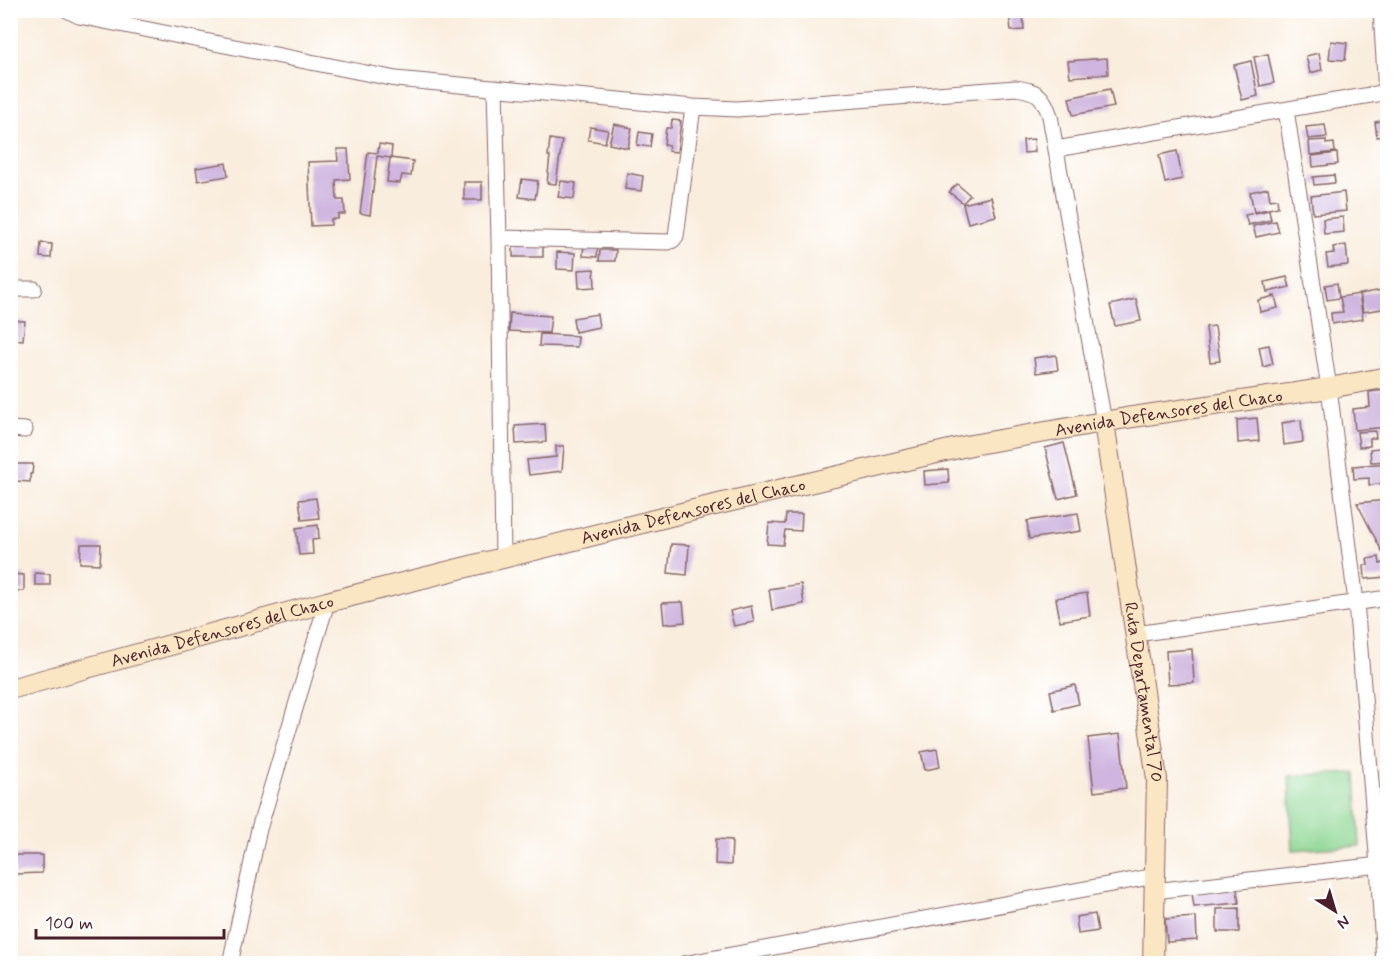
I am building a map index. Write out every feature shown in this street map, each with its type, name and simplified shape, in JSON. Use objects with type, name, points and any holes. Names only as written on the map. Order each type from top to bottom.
[{"type":"main road","name":"Avenida Defensores del Chaco","points":[[10,689],[327,602],[706,507],[971,445],[1388,377]]},
{"type":"main road","name":"Ruta Departamental 70","points":[[1104,422],[1157,779],[1153,963]]},
{"type":"street","points":[[67,10],[79,16],[396,79],[693,106],[737,109],[1016,88],[1032,91],[1044,100],[1050,116],[1104,422]]},
{"type":"street","points":[[1056,149],[1387,92],[1381,10]]},
{"type":"street","points":[[495,88],[503,558]]},
{"type":"street","points":[[499,238],[668,242],[673,240],[676,236],[693,106]]},
{"type":"street","points":[[1286,110],[1329,388],[1356,602],[1383,865],[1384,963]]},
{"type":"street","points":[[10,289],[34,289]]},
{"type":"street","points":[[1136,634],[1388,598]]},
{"type":"street","points":[[230,963],[259,829],[327,602]]},
{"type":"street","points":[[683,963],[1155,884],[1383,865]]},
{"type":"green space","points":[[1356,773],[1360,846],[1293,850],[1289,776]]},
{"type":"building","points":[[1009,10],[1017,10],[1017,13],[1023,12],[1024,30],[1011,31]]},
{"type":"building","points":[[1331,41],[1347,43],[1345,60],[1329,59]]},
{"type":"building","points":[[1319,53],[1322,70],[1310,73],[1306,56]]},
{"type":"building","points":[[1268,54],[1274,83],[1260,86],[1254,57]]},
{"type":"building","points":[[1107,58],[1108,74],[1070,77],[1068,61]]},
{"type":"building","points":[[1251,61],[1258,96],[1242,100],[1234,65]]},
{"type":"building","points":[[1110,89],[1114,107],[1073,115],[1069,98]]},
{"type":"building","points":[[672,120],[681,121],[677,152],[668,151],[669,145],[664,145],[666,128],[671,128]]},
{"type":"building","points":[[1388,120],[1388,136],[1377,137],[1375,122]]},
{"type":"building","points":[[614,124],[632,128],[628,148],[609,144]]},
{"type":"building","points":[[1325,125],[1327,137],[1308,139],[1306,127]]},
{"type":"building","points":[[590,127],[608,130],[605,143],[588,140]]},
{"type":"building","points":[[639,132],[652,134],[650,147],[637,145]]},
{"type":"building","points":[[550,139],[562,141],[556,184],[547,183]]},
{"type":"building","points":[[1034,139],[1035,152],[1024,153],[1023,140]]},
{"type":"building","points":[[1326,140],[1326,144],[1334,143],[1335,152],[1310,155],[1309,141]]},
{"type":"building","points":[[379,144],[392,146],[391,158],[377,156],[370,215],[360,213],[368,152],[378,153]]},
{"type":"building","points":[[337,149],[348,149],[350,179],[336,180],[337,200],[344,200],[345,214],[338,214],[338,219],[331,219],[331,225],[311,226],[308,162],[338,161]]},
{"type":"building","points":[[1177,151],[1182,179],[1165,183],[1159,155]]},
{"type":"building","points":[[1337,153],[1338,164],[1313,167],[1312,156]]},
{"type":"building","points":[[390,158],[413,161],[411,176],[402,175],[400,183],[387,182]]},
{"type":"building","points":[[226,163],[228,176],[198,181],[196,168]]},
{"type":"building","points":[[627,173],[643,176],[641,191],[625,189]]},
{"type":"building","points":[[1334,175],[1335,183],[1314,185],[1313,177]]},
{"type":"building","points":[[522,179],[538,181],[535,199],[519,197]]},
{"type":"building","points":[[561,181],[576,183],[574,199],[558,197]]},
{"type":"building","points":[[464,182],[482,182],[482,200],[464,200]]},
{"type":"building","points":[[957,184],[970,195],[963,203],[949,192]]},
{"type":"building","points":[[1268,188],[1270,200],[1277,199],[1278,207],[1254,212],[1250,192]]},
{"type":"building","points":[[1344,192],[1346,211],[1313,214],[1311,196]]},
{"type":"building","points":[[991,197],[996,216],[968,223],[963,204]]},
{"type":"building","points":[[1269,210],[1271,220],[1248,225],[1245,215]]},
{"type":"building","points":[[1343,217],[1344,232],[1324,234],[1323,219]]},
{"type":"building","points":[[1276,221],[1279,232],[1256,237],[1253,226]]},
{"type":"building","points":[[513,239],[543,240],[543,257],[513,257]]},
{"type":"building","points":[[584,240],[598,241],[597,257],[583,256]]},
{"type":"building","points":[[41,243],[52,244],[51,258],[40,257]]},
{"type":"building","points":[[1346,245],[1348,265],[1328,267],[1326,254],[1334,253],[1333,247]]},
{"type":"building","points":[[600,250],[616,250],[615,261],[599,261]]},
{"type":"building","points":[[557,252],[575,253],[574,270],[557,269]]},
{"type":"building","points":[[594,269],[595,287],[579,288],[578,270]]},
{"type":"building","points":[[1287,277],[1290,287],[1267,292],[1265,282]]},
{"type":"building","points":[[1337,283],[1339,298],[1327,300],[1325,285]]},
{"type":"building","points":[[1388,289],[1388,308],[1363,312],[1360,294]]},
{"type":"building","points":[[1359,294],[1363,319],[1332,324],[1331,313],[1343,312],[1340,297]]},
{"type":"building","points":[[1275,296],[1278,308],[1260,312],[1258,300]]},
{"type":"building","points":[[1136,299],[1141,321],[1115,326],[1110,305]]},
{"type":"building","points":[[510,313],[551,316],[549,333],[509,331]]},
{"type":"building","points":[[597,314],[599,327],[575,332],[573,318]]},
{"type":"building","points":[[10,320],[25,321],[23,340],[11,339]]},
{"type":"building","points":[[1215,326],[1220,361],[1210,362],[1206,327]]},
{"type":"building","points":[[540,334],[578,336],[577,347],[539,346]]},
{"type":"building","points":[[1269,345],[1273,364],[1263,367],[1259,347]]},
{"type":"building","points":[[1056,355],[1058,370],[1036,373],[1034,358]]},
{"type":"building","points":[[1388,390],[1388,410],[1385,410],[1387,427],[1355,430],[1353,409],[1370,407],[1369,392]]},
{"type":"building","points":[[1257,418],[1259,441],[1238,443],[1237,420]]},
{"type":"building","points":[[1301,420],[1303,442],[1284,445],[1282,423]]},
{"type":"building","points":[[545,424],[546,442],[516,444],[515,426]]},
{"type":"building","points":[[1375,431],[1376,438],[1370,438],[1370,446],[1359,447],[1357,432]]},
{"type":"building","points":[[1064,443],[1077,494],[1058,499],[1045,448]]},
{"type":"building","points":[[556,446],[564,446],[562,471],[529,475],[527,460],[556,457]]},
{"type":"building","points":[[1388,447],[1388,461],[1371,462],[1370,449]]},
{"type":"building","points":[[1388,463],[1388,483],[1369,485],[1369,478],[1354,479],[1353,466]]},
{"type":"building","points":[[11,464],[33,464],[30,482],[15,481],[15,473],[11,473]]},
{"type":"building","points":[[948,469],[949,483],[925,485],[924,471]]},
{"type":"building","points":[[316,498],[319,518],[302,520],[299,500]]},
{"type":"building","points":[[1388,500],[1388,517],[1386,517],[1388,520],[1388,563],[1357,503]]},
{"type":"building","points":[[1078,513],[1081,531],[1029,539],[1027,521]]},
{"type":"building","points":[[786,514],[802,514],[801,531],[785,530],[783,545],[767,544],[769,523],[785,524]]},
{"type":"building","points":[[318,525],[319,539],[312,540],[313,554],[299,555],[296,528]]},
{"type":"building","points":[[81,544],[101,544],[100,564],[80,563]]},
{"type":"building","points":[[671,544],[689,545],[687,575],[668,573]]},
{"type":"building","points":[[1379,557],[1380,564],[1384,563],[1386,577],[1365,579],[1364,565],[1368,565],[1367,559]]},
{"type":"building","points":[[35,573],[50,574],[50,585],[35,585]]},
{"type":"building","points":[[11,574],[24,575],[24,591],[10,591]]},
{"type":"building","points":[[801,584],[804,604],[772,610],[769,589]]},
{"type":"building","points":[[1087,593],[1090,616],[1060,621],[1056,598]]},
{"type":"building","points":[[683,602],[685,622],[664,624],[662,603]]},
{"type":"building","points":[[751,606],[754,622],[734,626],[730,611]]},
{"type":"building","points":[[1192,649],[1194,683],[1168,684],[1166,651]]},
{"type":"building","points":[[1075,685],[1079,704],[1054,710],[1050,691]]},
{"type":"building","points":[[1120,734],[1126,788],[1094,792],[1088,738]]},
{"type":"building","points":[[937,749],[940,767],[925,770],[921,752]]},
{"type":"building","points":[[716,839],[732,840],[731,865],[715,864]]},
{"type":"building","points":[[14,855],[42,855],[42,873],[15,874]]},
{"type":"building","points":[[1237,889],[1239,903],[1194,907],[1192,893]]},
{"type":"building","points":[[1239,908],[1239,932],[1217,932],[1217,909]]},
{"type":"building","points":[[1095,914],[1098,931],[1078,934],[1076,917]]},
{"type":"building","points":[[1196,917],[1197,940],[1167,942],[1165,919]]}]
